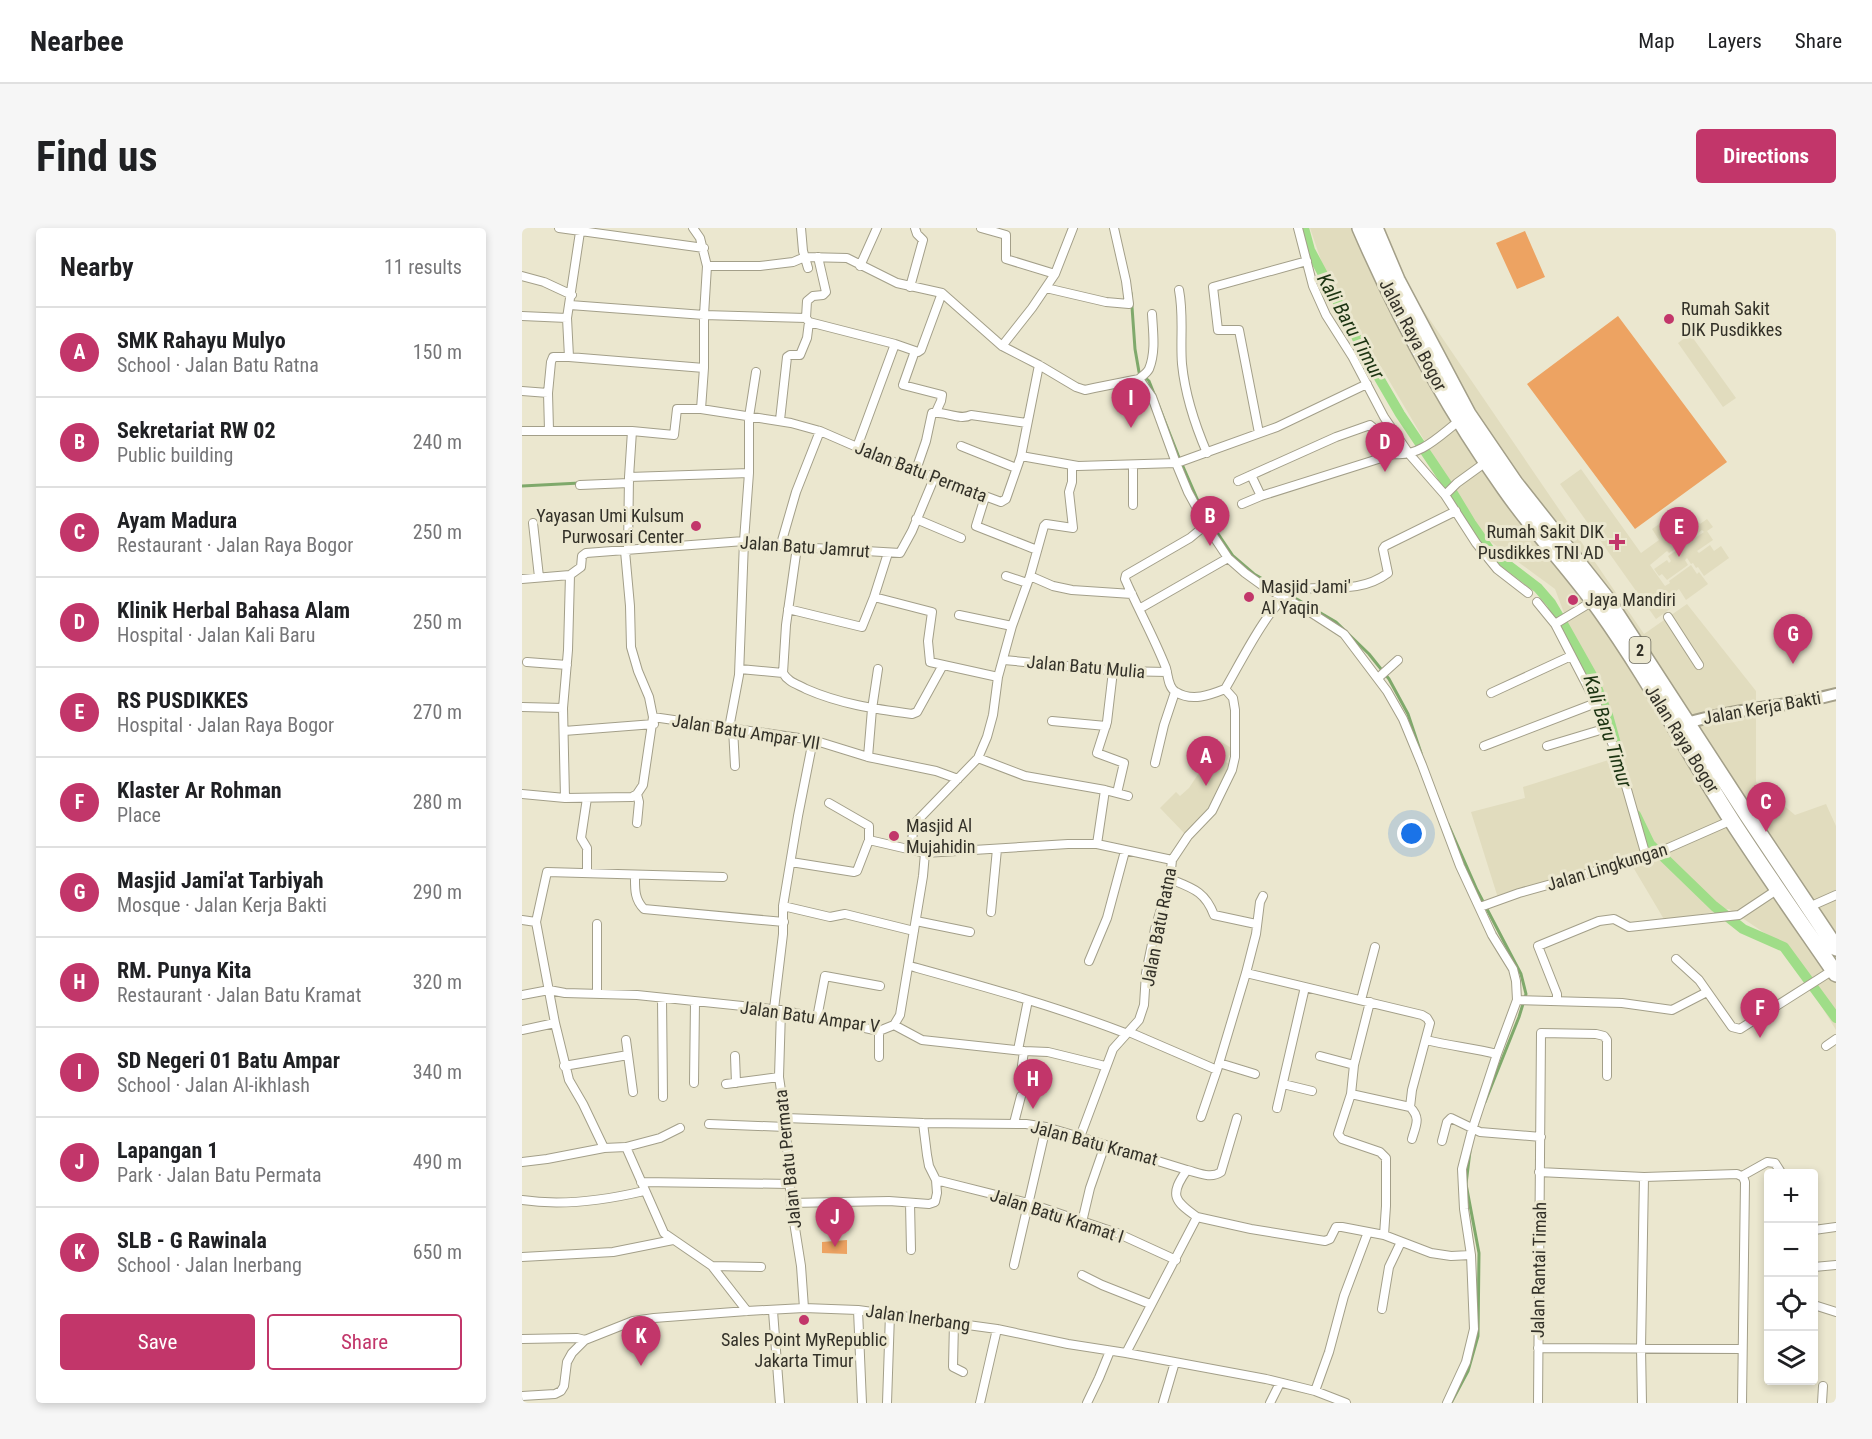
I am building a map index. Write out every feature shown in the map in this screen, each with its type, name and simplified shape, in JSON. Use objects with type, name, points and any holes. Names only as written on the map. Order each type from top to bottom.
[{"type":"highway","name":"Jalan Raya Bogor","points":[[1360,228],[1428,368],[1460,422],[1486,462],[1606,598],[1628,643]]},
{"type":"highway","name":"Jalan Raya Bogor","points":[[1375,228],[1397,280],[1468,414],[1520,499],[1593,601],[1628,643],[1682,726],[1747,815],[1836,948]]},
{"type":"highway","name":"Jalan Raya Bogor","points":[[1682,726],[1732,820],[1833,972]]},
{"type":"street","points":[[559,228],[704,248]]},
{"type":"street","points":[[522,431],[632,431],[675,435],[678,409],[701,409],[707,266],[704,248],[693,228]]},
{"type":"street","points":[[801,228],[806,262]]},
{"type":"street","points":[[861,266],[877,228]]},
{"type":"street","points":[[910,287],[923,240],[916,234],[915,228]]},
{"type":"street","points":[[981,228],[1006,235],[1006,259],[1055,274]]},
{"type":"street","points":[[1002,346],[1055,274],[1073,228]]},
{"type":"street","points":[[1046,288],[1106,302],[1129,304],[1114,228]]},
{"type":"street","points":[[1298,228],[1313,286],[1326,315],[1352,356],[1384,417],[1445,495],[1476,543],[1497,569],[1528,593]]},
{"type":"street","points":[[569,357],[567,318],[580,232]]},
{"type":"street","points":[[707,266],[760,266],[847,258],[897,283],[942,293],[1002,346],[1085,390],[1142,376],[1149,370],[1153,350],[1152,314]]},
{"type":"street","points":[[780,420],[787,357],[800,355],[807,338],[807,301],[813,296],[825,294],[820,261]]},
{"type":"street","points":[[1259,433],[1239,330],[1218,330],[1213,287],[1307,261]]},
{"type":"street","points":[[522,276],[544,282],[572,295]]},
{"type":"street","points":[[1179,290],[1183,308],[1182,363],[1188,396],[1206,453]]},
{"type":"street","points":[[570,305],[808,320],[918,352],[921,350],[942,293]]},
{"type":"street","points":[[522,316],[567,318]]},
{"type":"street","points":[[857,447],[895,344]]},
{"type":"street","points":[[915,351],[903,385],[942,395],[936,412]]},
{"type":"street","points":[[549,430],[548,393],[552,358],[569,357],[704,368]]},
{"type":"street","name":"Jalan Batu Permata","points":[[701,409],[780,420],[820,431],[1002,502],[1006,499],[1021,456],[1039,365]]},
{"type":"street","points":[[735,766],[731,728],[740,669],[744,541],[749,473],[748,417],[756,372]]},
{"type":"street","points":[[1142,376],[1176,464],[1207,524],[1228,558],[1245,573],[1344,634],[1382,675],[1422,765],[1460,866],[1484,906],[1492,935],[1513,969],[1517,1000],[1497,1054],[1462,1169],[1464,1209],[1471,1255],[1474,1329],[1466,1362],[1447,1403]]},
{"type":"street","points":[[1021,456],[1072,465],[1176,464],[1277,427],[1366,384]]},
{"type":"street","points":[[522,391],[548,393]]},
{"type":"street","points":[[916,470],[932,413],[964,418],[971,415],[1027,423]]},
{"type":"street","points":[[1242,504],[1394,454],[1412,454],[1460,422]]},
{"type":"street","points":[[1238,481],[1336,437],[1370,425],[1388,440],[1394,454]]},
{"type":"street","points":[[564,731],[653,720],[649,697],[631,647],[626,551],[632,431]]},
{"type":"street","points":[[781,544],[796,492],[820,431]]},
{"type":"street","points":[[961,446],[1016,468]]},
{"type":"street","points":[[1445,495],[1486,462]]},
{"type":"street","name":"Jalan Batu Mulia","points":[[998,677],[1045,525],[1074,528],[1069,492],[1072,482],[1072,465]]},
{"type":"street","points":[[1133,466],[1133,505]]},
{"type":"street","points":[[580,485],[749,473]]},
{"type":"street","points":[[1251,475],[1261,496]]},
{"type":"street","name":"Jalan Batu Jamrut","points":[[570,575],[581,567],[583,554],[684,544],[744,541],[797,547],[900,553],[934,476]]},
{"type":"street","points":[[985,497],[976,526],[1037,550]]},
{"type":"street","points":[[1155,763],[1175,692],[1193,697],[1208,696],[1225,689],[1265,621],[1285,597],[1294,591],[1311,588],[1366,585],[1388,573],[1383,549],[1385,546],[1456,511]]},
{"type":"street","points":[[916,519],[961,537]]},
{"type":"street","points":[[533,524],[539,577]]},
{"type":"street","points":[[1167,672],[1125,579],[1126,575],[1190,538],[1207,524]]},
{"type":"street","points":[[797,547],[786,625],[783,673],[787,680],[820,696],[845,703],[912,714],[917,712],[943,665]]},
{"type":"street","points":[[788,609],[862,627],[888,552]]},
{"type":"street","points":[[1139,609],[1228,558]]},
{"type":"street","points":[[522,579],[570,575],[563,708],[565,798]]},
{"type":"street","points":[[1006,576],[1063,589],[1132,594]]},
{"type":"street","points":[[874,597],[932,612],[928,641],[928,660],[930,662],[998,677],[993,715],[978,758],[921,814],[914,824],[911,849]]},
{"type":"street","points":[[1555,624],[1593,601]]},
{"type":"street","points":[[1537,602],[1555,624],[1596,702],[1618,758],[1647,856]]},
{"type":"street","points":[[960,615],[1012,626]]},
{"type":"street","points":[[1668,617],[1699,665]]},
{"type":"street","points":[[1491,693],[1571,656]]},
{"type":"street","name":"Jalan Batu Mulia","points":[[1004,660],[1113,671],[1167,672],[1170,685],[1175,692]]},
{"type":"street","points":[[1382,675],[1398,660]]},
{"type":"street","points":[[527,662],[567,665]]},
{"type":"street","points":[[740,669],[783,673]]},
{"type":"street","points":[[868,757],[878,669]]},
{"type":"street","points":[[1113,671],[1106,726],[1097,753],[1124,763],[1117,792]]},
{"type":"street","name":"Jalan Batu Ratna","points":[[1080,1137],[1113,1049],[1139,1020],[1144,1005],[1146,972],[1155,929],[1170,879],[1172,860],[1188,836],[1212,811],[1232,770],[1235,757],[1235,711],[1233,698],[1225,689]]},
{"type":"street","name":"Jalan Kerja Bakti","points":[[1682,726],[1747,709],[1812,701],[1836,694]]},
{"type":"street","points":[[1484,746],[1596,702]]},
{"type":"street","points":[[522,707],[563,708]]},
{"type":"street","name":"Jalan Batu Ampar VII","points":[[637,822],[639,802],[637,794],[643,786],[653,720],[731,728],[813,741],[868,757],[936,771],[958,779]]},
{"type":"street","points":[[1052,721],[1106,726]]},
{"type":"street","points":[[1547,746],[1606,728]]},
{"type":"street","name":"Jalan Batu Permata","points":[[804,1308],[779,1077],[777,1010],[784,922],[783,906],[813,741]]},
{"type":"street","points":[[978,758],[1025,776],[1117,792],[1128,796]]},
{"type":"street","points":[[1097,844],[1105,790]]},
{"type":"street","points":[[522,794],[565,798],[626,799],[637,794]]},
{"type":"street","points":[[587,798],[581,838],[586,847],[587,873]]},
{"type":"street","points":[[791,862],[857,871],[869,840],[869,826],[829,803]]},
{"type":"street","name":"Jalan Lingkungan","points":[[1484,906],[1519,893],[1662,851],[1732,820]]},
{"type":"street","points":[[869,840],[925,853],[1097,844],[1172,860]]},
{"type":"street","points":[[991,912],[997,849]]},
{"type":"street","points":[[1089,961],[1107,918],[1125,851]]},
{"type":"street","name":"Jalan Batu Ampar V","points":[[522,995],[549,990],[663,998],[777,1010],[879,1031],[894,1026],[900,1015],[909,966],[925,853]]},
{"type":"street","points":[[604,1148],[564,1066],[536,922],[545,873],[723,877]]},
{"type":"street","points":[[635,874],[637,902],[644,909],[784,922]]},
{"type":"street","points":[[1170,879],[1198,891],[1209,903],[1214,915],[1256,924]]},
{"type":"street","points":[[1557,1001],[1557,994],[1538,946],[1599,921],[1614,919],[1629,927],[1739,915],[1779,889]]},
{"type":"street","points":[[1809,907],[1836,895]]},
{"type":"street","points":[[1201,1117],[1246,973],[1263,896]]},
{"type":"street","points":[[783,906],[830,916],[845,914],[914,931]]},
{"type":"street","points":[[522,920],[536,922]]},
{"type":"street","points":[[916,921],[970,932]]},
{"type":"street","points":[[597,924],[597,994]]},
{"type":"street","points":[[1361,1000],[1375,947]]},
{"type":"street","points":[[1676,959],[1700,980],[1732,1027],[1740,1029],[1833,972]]},
{"type":"street","points":[[909,966],[1080,1016],[1218,1067],[1255,1074]]},
{"type":"street","points":[[1246,973],[1427,1018],[1430,1023],[1412,1090],[1410,1107]]},
{"type":"street","points":[[817,1018],[825,976],[880,986]]},
{"type":"street","points":[[1277,1107],[1305,987]]},
{"type":"street","points":[[1517,1000],[1622,1002],[1672,1010],[1707,992]]},
{"type":"street","points":[[663,998],[663,1097]]},
{"type":"street","points":[[1020,1080],[1021,1050],[1028,1000]]},
{"type":"street","points":[[694,1083],[695,1002]]},
{"type":"street","points":[[1370,1002],[1354,1065],[1351,1094],[1338,1134],[1339,1137],[1384,1155],[1386,1158],[1384,1235]]},
{"type":"street","points":[[522,1030],[555,1023]]},
{"type":"street","points":[[894,1026],[922,1040],[1048,1052],[1105,1066]]},
{"type":"street","points":[[879,1031],[879,1057]]},
{"type":"street","name":"Jalan Rantai Timah","points":[[1538,1403],[1541,1033],[1604,1036],[1607,1041],[1607,1076]]},
{"type":"street","points":[[1826,1046],[1836,1039]]},
{"type":"street","points":[[626,1040],[633,1092]]},
{"type":"street","points":[[1426,1040],[1471,1047],[1497,1054]]},
{"type":"street","points":[[564,1066],[628,1054]]},
{"type":"street","points":[[735,1056],[736,1083]]},
{"type":"street","points":[[1320,1056],[1354,1065]]},
{"type":"street","points":[[726,1084],[779,1077]]},
{"type":"street","points":[[1283,1084],[1312,1091]]},
{"type":"street","points":[[1351,1094],[1410,1107],[1416,1113],[1417,1118],[1412,1139]]},
{"type":"street","points":[[1014,1124],[1021,1096]]},
{"type":"street","name":"Jalan Batu Kramat","points":[[785,1118],[1014,1124],[1046,1127],[1210,1176],[1221,1172],[1237,1118]]},
{"type":"street","points":[[1442,1141],[1448,1119],[1451,1118],[1475,1131],[1541,1137]]},
{"type":"street","points":[[791,1203],[889,1201],[929,1204],[935,1202],[936,1180],[929,1166],[923,1123]]},
{"type":"street","points":[[709,1124],[786,1127]]},
{"type":"street","points":[[1014,1264],[1046,1127]]},
{"type":"street","points":[[522,1162],[604,1148],[626,1147],[660,1137],[680,1128]]},
{"type":"street","points":[[1082,1222],[1090,1188],[1105,1145]]},
{"type":"street","points":[[626,1147],[664,1233],[712,1266],[747,1311]]},
{"type":"street","points":[[1539,1172],[1644,1177],[1740,1175],[1767,1162],[1775,1163],[1779,1169]]},
{"type":"street","points":[[1187,1170],[1177,1187],[1176,1198],[1197,1217],[1251,1229],[1325,1241],[1330,1239],[1336,1227],[1342,1227],[1384,1235],[1431,1253],[1451,1256],[1471,1255]]},
{"type":"street","points":[[1740,1175],[1745,1182],[1742,1403]]},
{"type":"street","points":[[1642,1403],[1644,1177]]},
{"type":"street","name":"Jalan Batu Kramat I","points":[[936,1180],[1028,1203],[1117,1233],[1176,1260]]},
{"type":"street","points":[[641,1182],[790,1184]]},
{"type":"street","points":[[522,1200],[539,1202],[596,1199],[644,1191]]},
{"type":"street","points":[[909,1203],[911,1250]]},
{"type":"street","points":[[1126,1353],[1197,1217]]},
{"type":"street","points":[[1818,1229],[1836,1227]]},
{"type":"street","points":[[1315,1391],[1329,1352],[1344,1296],[1368,1232]]},
{"type":"street","points":[[522,1257],[613,1252],[673,1240]]},
{"type":"street","points":[[1382,1309],[1389,1267],[1401,1242]]},
{"type":"street","points":[[1818,1267],[1836,1265]]},
{"type":"street","points":[[712,1266],[761,1267]]},
{"type":"street","points":[[1082,1275],[1150,1304]]},
{"type":"street","points":[[1818,1306],[1836,1312]]},
{"type":"street","name":"Jalan Inerbang","points":[[585,1340],[633,1321],[654,1318],[804,1308],[858,1310],[997,1329],[1266,1379],[1315,1391],[1346,1403]]},
{"type":"street","points":[[858,1310],[862,1403]]},
{"type":"street","points":[[773,1311],[780,1403]]},
{"type":"street","points":[[887,1403],[890,1314]]},
{"type":"street","points":[[954,1322],[953,1368],[963,1372]]},
{"type":"street","points":[[980,1403],[997,1329]]},
{"type":"street","points":[[522,1339],[577,1338],[585,1340]]},
{"type":"street","points":[[522,1396],[534,1399],[561,1391],[564,1386],[567,1362],[572,1353],[585,1340]]},
{"type":"street","points":[[1538,1348],[1742,1349]]},
{"type":"street","points":[[1090,1402],[1110,1351]]},
{"type":"street","points":[[1163,1403],[1175,1362]]},
{"type":"street","points":[[1270,1403],[1280,1383]]},
{"type":"street","points":[[1822,1403],[1823,1386]]},
{"type":"shaded area","points":[[1310,228],[1385,228],[1413,295],[1644,634],[1687,604],[1756,691],[1756,782],[1795,815],[1826,804],[1836,826],[1836,1030],[1785,947],[1729,909],[1665,921],[1630,862],[1498,898],[1471,812],[1525,798],[1523,787],[1618,757],[1555,589],[1479,533],[1325,272]]},
{"type":"shaded area","points":[[1525,231],[1545,277],[1517,289],[1496,243]]},
{"type":"shaded area","points":[[1618,316],[1727,462],[1635,529],[1527,384]]},
{"type":"shaded area","points":[[1690,334],[1736,398],[1723,407],[1678,343]]},
{"type":"shaded area","name":"Rumah Sakit DIK Pusdikkes TNI AD","points":[[1581,469],[1641,553],[1659,540],[1652,529],[1665,520],[1674,532],[1695,517],[1700,524],[1707,519],[1713,527],[1707,531],[1713,540],[1697,551],[1699,553],[1710,545],[1714,551],[1721,546],[1729,558],[1704,576],[1698,567],[1691,564],[1687,558],[1685,560],[1688,565],[1667,580],[1662,574],[1659,576],[1654,569],[1667,560],[1669,563],[1671,561],[1668,556],[1704,532],[1702,530],[1669,553],[1667,551],[1650,565],[1665,586],[1691,565],[1708,584],[1686,600],[1679,589],[1671,595],[1677,604],[1656,619],[1560,484]]},
{"type":"shaded area","points":[[1220,741],[1233,749],[1226,762],[1232,766],[1209,810],[1186,835],[1160,808],[1176,792],[1180,796],[1189,788]]},
{"type":"shaded area","points":[[847,1240],[847,1254],[822,1253],[822,1242]]},
{"type":"waterway","name":"Kali Baru Timur","points":[[1304,228],[1310,250],[1368,359],[1400,414],[1471,523],[1492,553],[1538,588],[1551,603],[1593,677],[1608,715],[1618,751]]},
{"type":"waterway","points":[[1131,293],[1139,372],[1149,381],[1202,510],[1233,556],[1254,574],[1336,622],[1369,654],[1389,679],[1408,714],[1421,753]]},
{"type":"waterway","points":[[522,486],[580,483]]},
{"type":"waterway","name":"Kali Baru Timur","points":[[1636,815],[1650,844],[1714,906],[1743,929],[1784,947],[1836,1018]]},
{"type":"waterway","points":[[1448,824],[1477,890],[1521,974],[1526,994],[1485,1102]]},
{"type":"waterway","points":[[1451,1403],[1468,1371],[1478,1336],[1479,1253],[1466,1184],[1470,1151]]},
{"type":"place","name":"Rumah Sakit DIK Pusdikkes","points":[[1669,319]]},
{"type":"place","name":"SD Negeri 01 Batu Ampar","points":[[1131,428]]},
{"type":"place","name":"Klinik Herbal Bahasa Alam","points":[[1385,472]]},
{"type":"place","name":"Yayasan Umi Kulsum Purwosari Center","points":[[696,526]]},
{"type":"place","name":"Rumah Sakit DIK Pusdikkes TNI AD","points":[[1617,542]]},
{"type":"place","name":"Sekretariat RW 02","points":[[1210,546]]},
{"type":"place","name":"RS PUSDIKKES","points":[[1679,557]]},
{"type":"place","name":"Masjid Jami' Al Yaqin","points":[[1249,597]]},
{"type":"place","name":"Jaya Mandiri","points":[[1573,600]]},
{"type":"place","name":"Masjid Jami'at Tarbiyah","points":[[1793,664]]},
{"type":"place","name":"SMK Rahayu Mulyo","points":[[1206,786]]},
{"type":"place","name":"Ayam Madura","points":[[1766,832]]},
{"type":"place","name":"Masjid Al Mujahidin","points":[[894,836]]},
{"type":"place","name":"Klaster Ar Rohman","points":[[1760,1038]]},
{"type":"place","name":"RM. Punya Kita","points":[[1033,1109]]},
{"type":"place","name":"Lapangan 1","points":[[835,1247]]},
{"type":"place","name":"Sales Point MyRepublic Jakarta Timur","points":[[804,1320]]},
{"type":"place","name":"SLB - G Rawinala","points":[[641,1366]]}]
